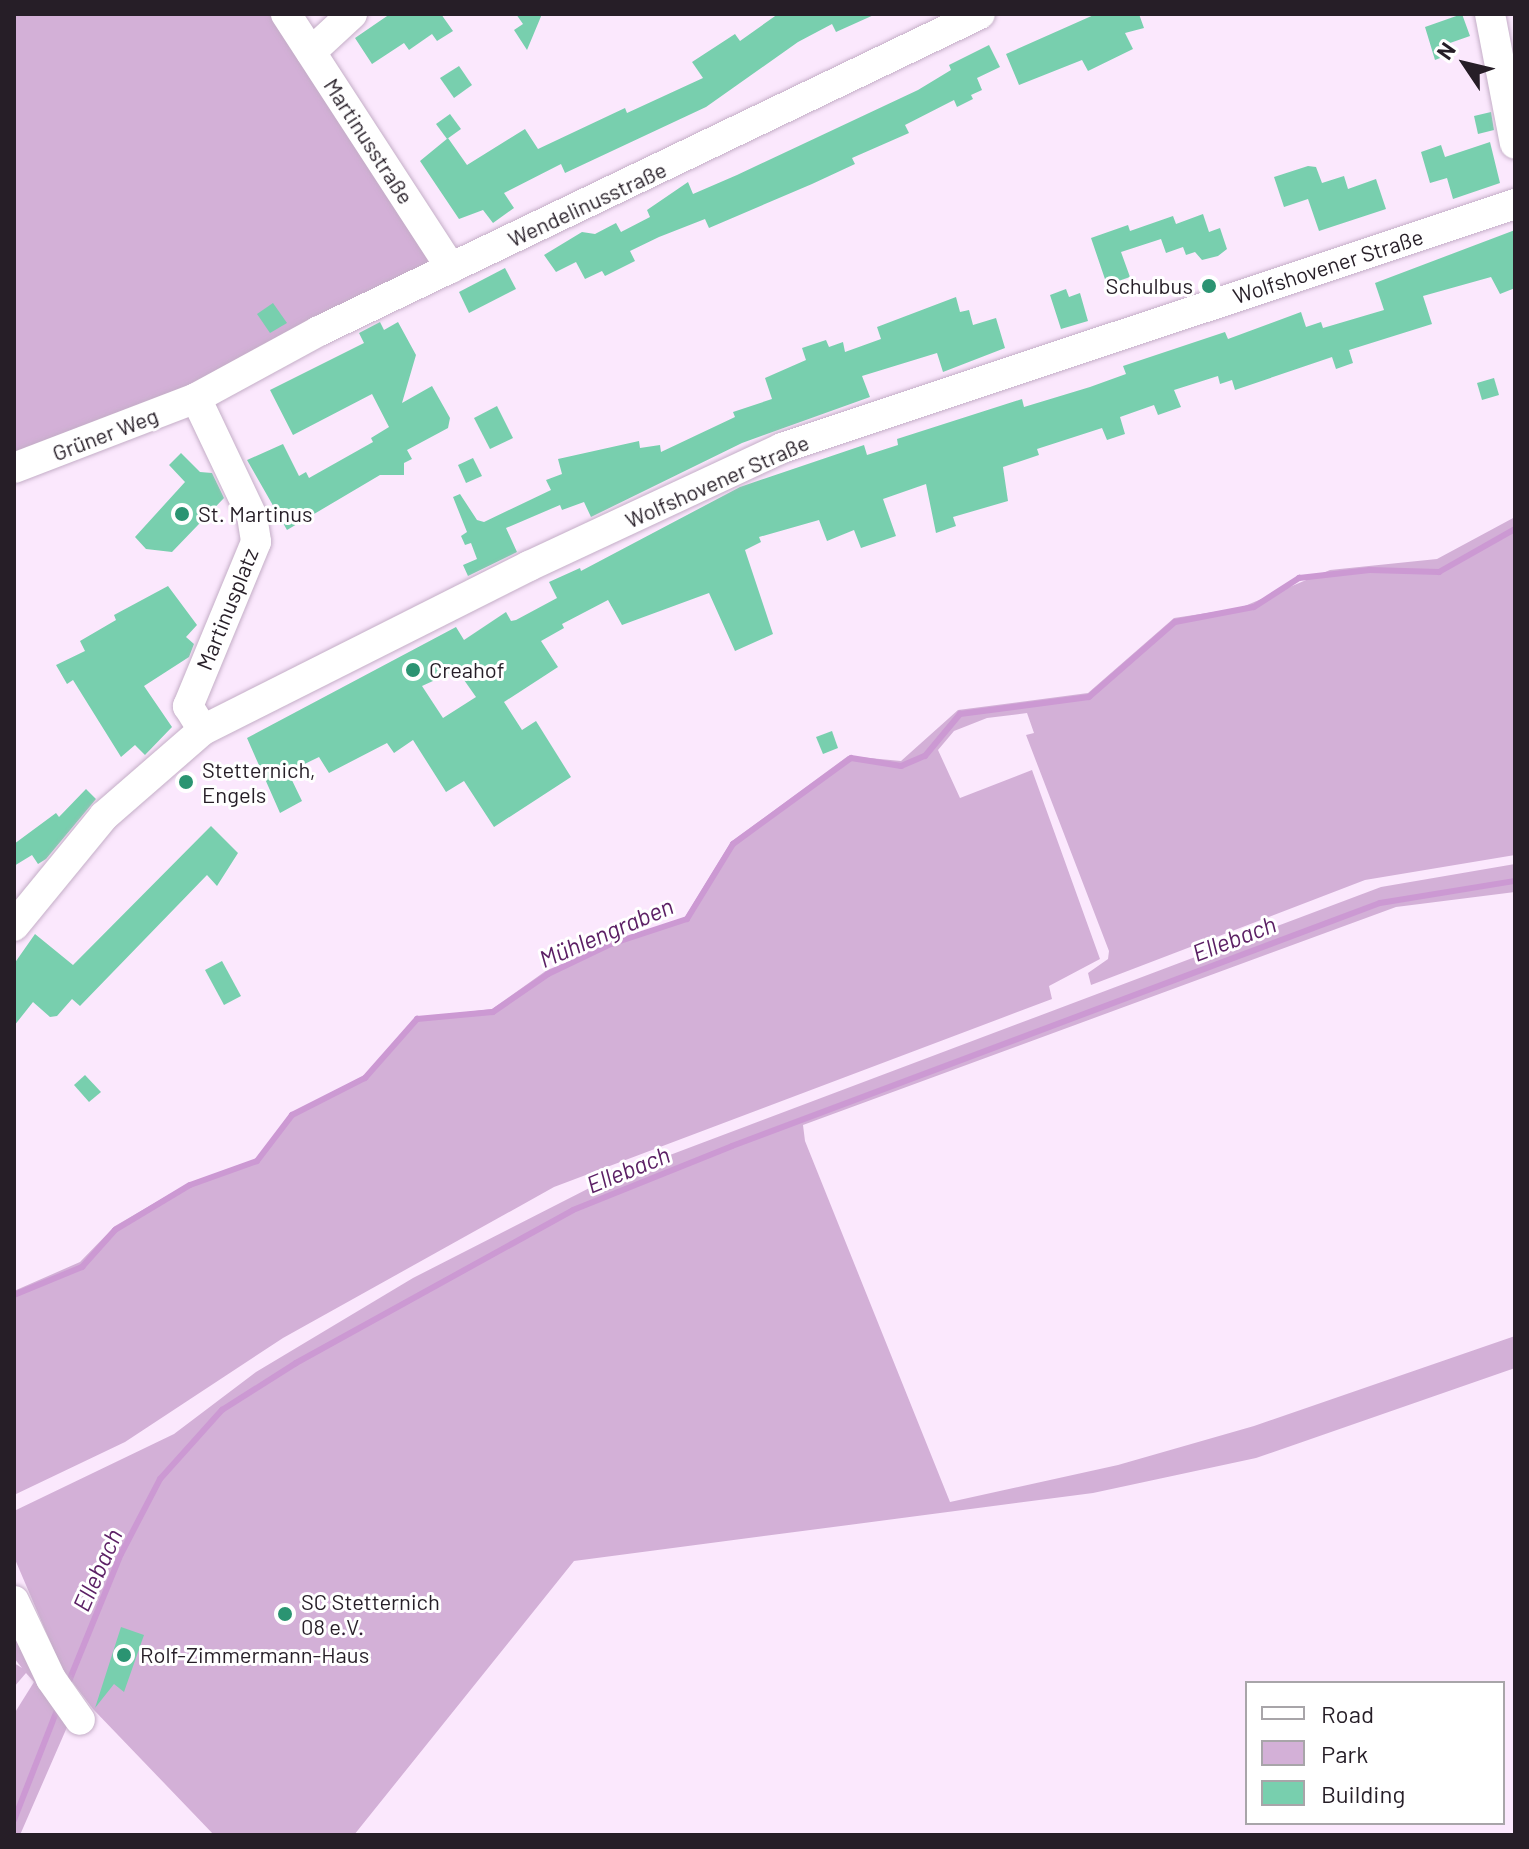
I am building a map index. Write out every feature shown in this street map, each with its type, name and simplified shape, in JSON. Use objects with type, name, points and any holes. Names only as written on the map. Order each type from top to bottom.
[{"type":"street","name":"Martinusstraße","points":[[286,14],[451,268]]},
{"type":"street","points":[[311,52],[352,14]]},
{"type":"street","name":"Wendelinusstraße","points":[[196,398],[451,268],[980,14]]},
{"type":"street","points":[[1490,14],[1515,144]]},
{"type":"street","name":"Wolfshovener Straße","points":[[14,926],[104,816],[203,730],[529,566],[782,448],[1515,204]]},
{"type":"street","name":"Martinusplatz","points":[[196,398],[252,516],[256,542],[188,706],[203,730]]},
{"type":"street","name":"Grüner Weg","points":[[14,468],[196,398]]},
{"type":"street","points":[[14,1601],[51,1679],[74,1712]]},
{"type":"green space","points":[[14,14],[271,14],[439,268],[194,390],[14,458]]},
{"type":"green space","points":[[1515,517],[1515,855],[1365,880],[1091,985],[1088,973],[1108,959],[1109,951],[1026,735],[1034,733],[1027,713],[987,718],[954,731],[938,750],[960,798],[1032,770],[1100,959],[1049,986],[1052,999],[554,1187],[283,1338],[125,1442],[14,1495],[14,1291],[80,1262],[115,1226],[189,1183],[256,1159],[290,1114],[365,1075],[416,1018],[492,1009],[547,970],[685,917],[731,842],[848,756],[901,761],[958,710],[1088,693],[1174,618],[1240,608],[1330,570],[1437,559]]},
{"type":"green space","points":[[1515,864],[1515,892],[1396,907],[803,1125],[805,1141],[950,1502],[1118,1465],[1254,1426],[1515,1336],[1515,1368],[1256,1458],[1093,1493],[574,1561],[354,1835],[214,1835],[93,1709],[61,1667],[14,1557],[14,1511],[174,1434],[256,1372],[413,1278],[609,1178],[1381,887]]},
{"type":"green space","points":[[14,1617],[71,1718],[20,1835],[14,1835],[14,1714],[34,1682],[26,1673],[14,1687],[14,1663],[22,1668],[14,1658]]},
{"type":"building","points":[[390,14],[441,14],[453,31],[437,41],[432,34],[409,50],[404,43],[372,64],[355,38]]},
{"type":"building","points":[[516,14],[542,14],[527,50],[514,30],[523,24]]},
{"type":"building","points":[[778,14],[876,14],[836,32],[832,24],[798,42],[706,107],[565,173],[561,164],[504,193],[514,208],[493,223],[483,210],[459,219],[420,161],[448,138],[467,165],[525,129],[538,149],[625,108],[627,113],[703,78],[692,62],[735,34],[740,41]]},
{"type":"building","points":[[1096,14],[1139,14],[1144,28],[1125,33],[1133,49],[1088,71],[1082,60],[1019,85],[1006,54]]},
{"type":"building","points":[[1462,14],[1470,36],[1450,43],[1453,53],[1435,60],[1425,27]]},
{"type":"building","points":[[989,45],[1000,67],[977,78],[982,90],[971,95],[973,99],[957,107],[954,100],[905,125],[909,133],[852,158],[855,164],[709,228],[705,219],[659,237],[630,251],[635,261],[605,276],[602,271],[585,279],[576,262],[556,272],[544,255],[582,232],[595,234],[616,223],[621,232],[650,217],[647,210],[688,182],[693,194],[737,175],[918,90],[951,70],[949,65]]},
{"type":"building","points":[[459,66],[472,85],[454,98],[440,78]]},
{"type":"building","points":[[1491,112],[1494,130],[1478,134],[1474,116]]},
{"type":"building","points":[[450,114],[461,129],[447,139],[436,124]]},
{"type":"building","points":[[1490,142],[1500,183],[1453,199],[1447,178],[1430,183],[1421,152],[1441,145],[1445,157]]},
{"type":"building","points":[[1308,166],[1316,167],[1322,183],[1344,176],[1348,189],[1376,179],[1386,209],[1319,231],[1308,199],[1284,207],[1274,177]]},
{"type":"building","points":[[1203,214],[1209,232],[1220,228],[1227,249],[1218,256],[1202,260],[1195,252],[1186,255],[1183,247],[1166,253],[1161,239],[1121,252],[1130,277],[1107,285],[1091,238],[1128,225],[1130,231],[1173,216],[1176,224]]},
{"type":"building","points":[[1515,230],[1515,288],[1500,294],[1491,277],[1423,296],[1432,324],[1349,350],[1353,363],[1336,369],[1332,357],[1235,390],[1232,380],[1220,384],[1218,376],[1174,390],[1181,407],[1158,415],[1154,405],[1120,417],[1125,434],[1107,440],[1102,428],[1037,449],[1039,455],[1003,467],[1008,501],[953,517],[956,526],[936,533],[926,484],[883,499],[896,536],[861,548],[854,530],[827,541],[819,520],[759,537],[761,542],[745,550],[773,634],[735,651],[709,593],[622,625],[608,600],[562,624],[564,628],[541,641],[558,667],[504,702],[522,730],[536,721],[571,777],[494,827],[464,781],[446,792],[413,740],[394,753],[387,743],[329,773],[319,757],[288,772],[302,801],[280,813],[247,738],[456,627],[464,640],[506,612],[511,621],[516,620],[557,598],[549,582],[580,568],[581,571],[740,487],[864,445],[867,455],[898,445],[897,439],[1022,399],[1024,407],[1090,387],[1126,374],[1123,366],[1225,332],[1228,339],[1301,312],[1306,327],[1321,322],[1323,328],[1384,310],[1375,283]],"holes":[[[457,670],[476,697],[443,718],[422,686]]]},
{"type":"building","points":[[505,268],[516,289],[469,313],[459,292]]},
{"type":"building","points":[[1066,289],[1069,297],[1080,293],[1088,321],[1061,329],[1050,295]]},
{"type":"building","points":[[956,297],[960,312],[969,310],[973,325],[996,318],[1005,348],[943,372],[937,353],[862,376],[870,397],[742,443],[591,517],[584,502],[562,510],[560,505],[506,528],[517,552],[468,576],[463,565],[477,559],[471,543],[465,545],[461,536],[467,532],[453,497],[460,494],[477,520],[484,522],[551,490],[546,480],[562,474],[558,459],[639,441],[640,448],[660,445],[661,452],[735,417],[733,412],[772,399],[765,378],[806,360],[802,348],[826,340],[829,347],[843,342],[845,352],[881,339],[877,327]]},
{"type":"building","points":[[273,303],[287,323],[270,333],[257,314]]},
{"type":"building","points":[[380,322],[384,330],[398,322],[416,355],[402,403],[432,386],[450,418],[448,428],[407,450],[412,459],[404,463],[404,475],[380,475],[287,530],[247,460],[283,444],[299,476],[306,472],[309,478],[373,442],[371,438],[389,427],[372,394],[293,435],[270,390],[364,343],[359,333]]},
{"type":"building","points":[[1494,378],[1499,395],[1482,400],[1477,383]]},
{"type":"building","points":[[497,406],[513,438],[490,449],[474,418]]},
{"type":"building","name":"St. Martinus","points":[[181,453],[200,472],[212,473],[224,498],[172,552],[146,549],[135,537],[185,482],[169,465]]},
{"type":"building","points":[[473,458],[482,476],[466,483],[458,465]]},
{"type":"building","points":[[168,586],[197,625],[186,637],[194,644],[189,657],[144,686],[172,727],[145,755],[135,745],[121,757],[73,680],[67,684],[56,665],[85,651],[80,641],[116,620],[114,615]]},
{"type":"building","points":[[832,731],[838,748],[823,754],[816,737]]},
{"type":"building","points":[[86,789],[96,799],[46,859],[38,864],[32,855],[14,866],[14,844],[56,813],[59,817]]},
{"type":"building","points":[[211,826],[238,853],[217,886],[207,875],[80,1006],[72,999],[57,1016],[50,1017],[33,1002],[14,1026],[14,964],[35,934],[73,965]]},
{"type":"building","points":[[222,961],[241,996],[224,1005],[205,970]]},
{"type":"building","points":[[85,1075],[101,1092],[89,1102],[74,1085]]},
{"type":"building","name":"Rolf-Zimmermann-Haus","points":[[121,1627],[144,1635],[124,1692],[114,1684],[95,1708]]},
{"type":"waterway","name":"Mühlengraben","points":[[14,1295],[82,1267],[115,1230],[190,1185],[257,1161],[292,1115],[365,1078],[417,1019],[493,1012],[548,974],[611,944],[687,919],[733,844],[851,758],[901,766],[925,756],[960,714],[1089,697],[1175,622],[1254,607],[1299,578],[1370,570],[1439,572],[1515,529]]},
{"type":"waterway","name":"Ellebach","points":[[67,1686],[121,1554],[160,1479],[222,1410],[296,1363],[573,1210],[732,1146],[1380,903],[1515,881]]},
{"type":"waterway","name":"Ellebach","points":[[14,1820],[58,1708]]},
{"type":"place","name":"Schulbus","points":[[1209,286]]},
{"type":"place","name":"St. Martinus","points":[[182,514]]},
{"type":"place","name":"Creahof","points":[[413,670]]},
{"type":"place","name":"Stetternich, Engels","points":[[186,782]]},
{"type":"place","name":"SC Stetternich 08 e.V.","points":[[285,1614]]},
{"type":"place","name":"Rolf-Zimmermann-Haus","points":[[124,1655]]}]
